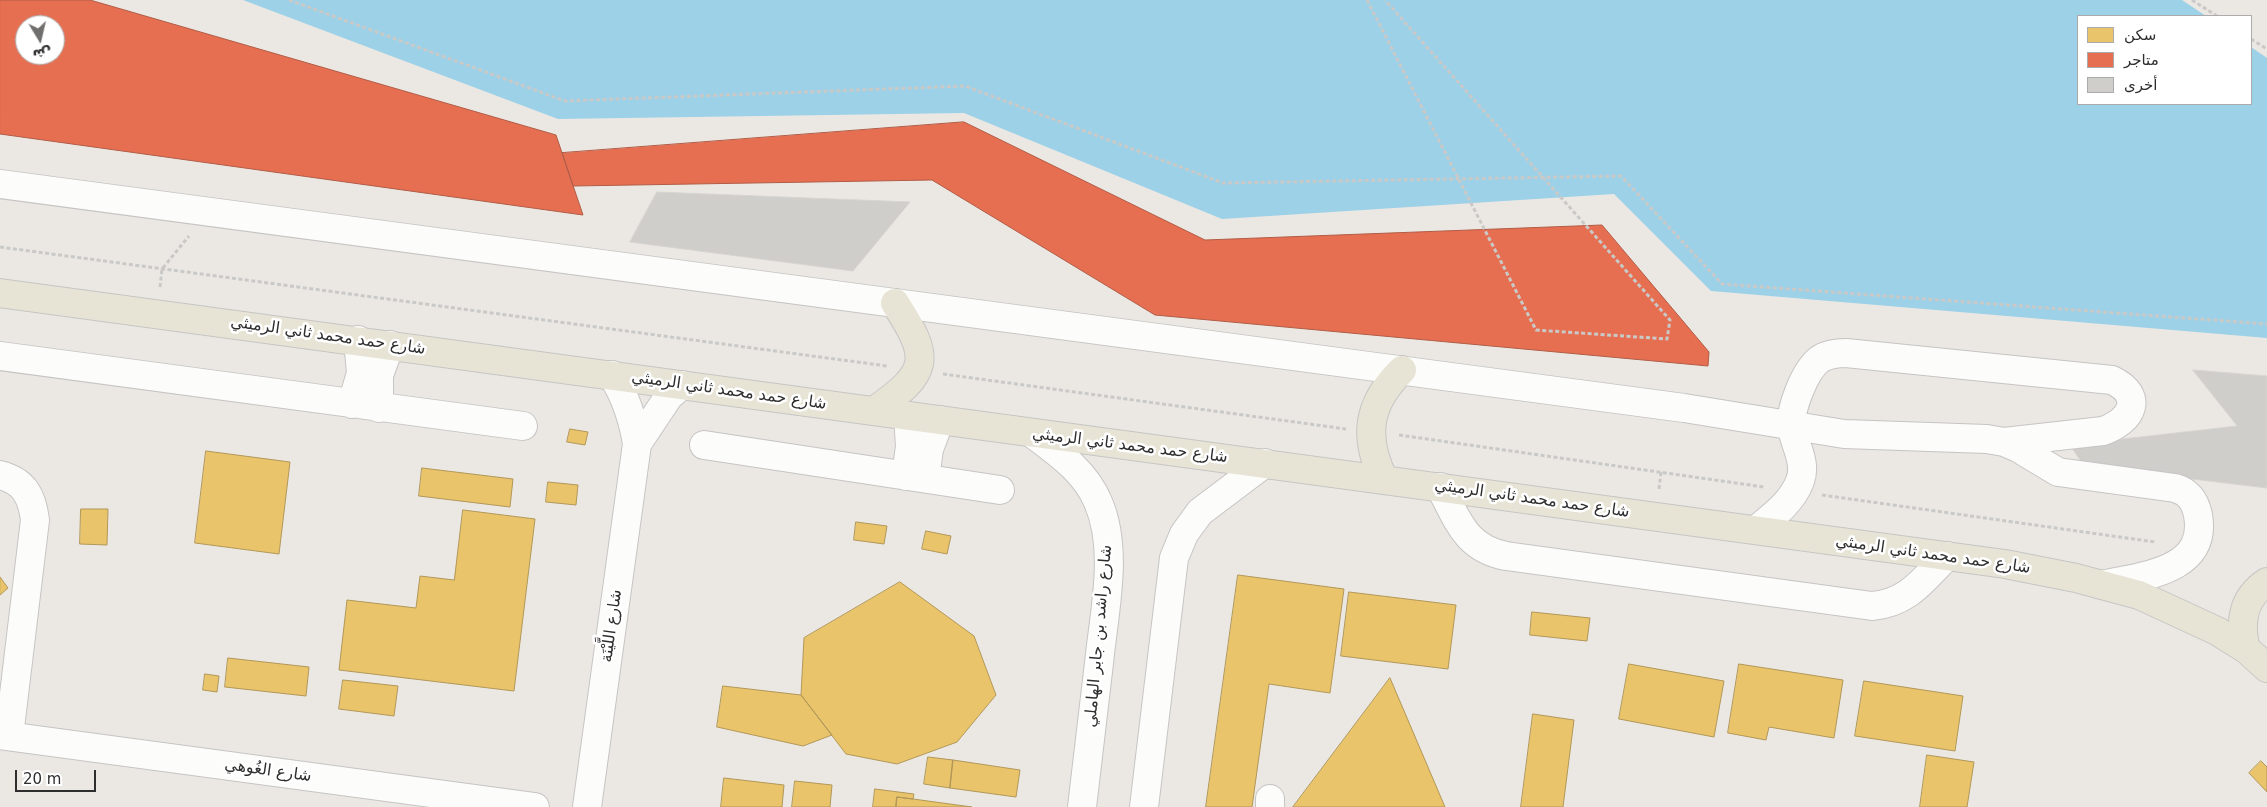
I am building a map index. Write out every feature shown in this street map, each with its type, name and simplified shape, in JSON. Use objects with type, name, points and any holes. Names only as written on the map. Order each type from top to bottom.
[{"type":"main road","name":"شارع حمد محمد ثاني الرميثي","points":[[0,293],[1947,556],[2067,576],[2140,595],[2217,631],[2246,649],[2267,668]]},
{"type":"main road","points":[[874,411],[910,383],[917,370],[920,356],[918,342],[896,303]]},
{"type":"main road","points":[[1384,480],[1374,456],[1370,431],[1373,414],[1379,398],[1389,383],[1402,370]]},
{"type":"main road","points":[[2246,649],[2241,633],[2242,616],[2249,600],[2260,586],[2267,582]]},
{"type":"street","points":[[0,184],[1402,370],[1710,412],[1792,427],[1844,434],[1988,439],[2004,442],[2018,448],[2058,472],[2182,490],[2192,499],[2198,517],[2196,542],[2189,555],[2178,565],[2171,568],[2102,585]]},
{"type":"street","points":[[352,404],[361,373],[358,340]]},
{"type":"street","points":[[379,408],[380,375],[390,345]]},
{"type":"street","points":[[1757,529],[1780,510],[1801,480],[1802,469],[1792,427],[1792,408],[1813,367],[1819,360],[1836,354],[2112,380],[2123,385],[2130,396],[2131,408],[2126,419],[2116,426],[2103,430],[2004,442]]},
{"type":"street","points":[[0,356],[523,426]]},
{"type":"street","name":"شارع اللَّيْنَة","points":[[587,807],[637,444],[628,407],[621,389],[612,375]]},
{"type":"street","name":"شارع اللَّيْنَة","points":[[637,444],[669,396],[682,385]]},
{"type":"street","points":[[908,416],[915,477]]},
{"type":"street","points":[[915,477],[940,420]]},
{"type":"street","name":"شارع راشد بن جابر الهاملي","points":[[1033,434],[1070,463],[1086,480],[1098,500],[1106,522],[1109,546],[1102,632],[1082,807]]},
{"type":"street","points":[[704,445],[1000,490]]},
{"type":"street","points":[[1144,807],[1174,558],[1184,534],[1200,512],[1265,463]]},
{"type":"street","points":[[0,475],[13,478],[23,486],[30,497],[35,520],[4,735]]},
{"type":"street","points":[[1440,487],[1471,541],[1481,549],[1493,554],[1525,559],[1872,606],[1886,605],[1900,600],[1912,591],[1947,556]]},
{"type":"street","name":"شارع الغُوهي","points":[[4,735],[535,807]]},
{"type":"path","points":[[289,0],[565,101],[965,86],[1223,183],[1620,176],[1722,284],[2267,324]]},
{"type":"path","points":[[1367,0],[1536,330],[1667,339],[1670,320],[1385,0]]},
{"type":"path","points":[[2192,0],[2215,15]]},
{"type":"path","points":[[2252,40],[2267,49]]},
{"type":"path","points":[[156,313],[162,268],[192,233],[199,210]]},
{"type":"path","points":[[0,247],[1370,431],[2193,548]]},
{"type":"water","points":[[243,0],[2182,0],[2204,15],[2077,15],[2077,105],[2252,105],[2252,48],[2267,58],[2267,338],[1711,291],[1614,194],[1222,219],[964,113],[558,119]]},
{"type":"building: سكن","points":[[570,429],[588,432],[585,445],[567,442]]},
{"type":"building: سكن","points":[[206,451],[290,462],[279,554],[195,543]]},
{"type":"building: سكن","points":[[422,468],[513,479],[510,507],[419,496]]},
{"type":"building: سكن","points":[[548,482],[578,485],[576,505],[546,502]]},
{"type":"building: سكن","points":[[81,509],[108,509],[107,545],[80,544]]},
{"type":"building: سكن","points":[[463,510],[535,519],[514,691],[339,670],[347,600],[416,608],[420,576],[454,580]]},
{"type":"building: سكن","points":[[856,522],[887,526],[884,544],[854,540]]},
{"type":"building: سكن","points":[[926,531],[951,536],[947,554],[922,549]]},
{"type":"building: سكن","points":[[1238,575],[1344,589],[1330,693],[1269,684],[1252,807],[1206,807]]},
{"type":"building: سكن","points":[[0,577],[8,588],[0,595]]},
{"type":"building: سكن","points":[[900,582],[974,636],[996,695],[957,742],[897,764],[846,754],[801,695],[804,638]]},
{"type":"building: سكن","points":[[1349,592],[1456,605],[1448,669],[1341,656]]},
{"type":"building: سكن","points":[[1532,612],[1590,618],[1587,641],[1530,635]]},
{"type":"building: سكن","points":[[228,658],[309,667],[306,696],[225,687]]},
{"type":"building: سكن","points":[[1629,664],[1724,681],[1714,737],[1619,719]]},
{"type":"building: سكن","points":[[1739,664],[1843,680],[1834,738],[1769,727],[1766,740],[1728,733]]},
{"type":"building: سكن","points":[[205,674],[219,676],[217,692],[203,690]]},
{"type":"building: سكن","points":[[1390,678],[1445,807],[1293,807]]},
{"type":"building: سكن","points":[[343,680],[398,686],[394,716],[339,709]]},
{"type":"building: سكن","points":[[1864,681],[1963,696],[1955,751],[1855,736]]},
{"type":"building: سكن","points":[[723,686],[801,695],[832,735],[803,746],[717,727]]},
{"type":"building: سكن","points":[[1533,714],[1574,720],[1563,807],[1521,807]]},
{"type":"building: سكن","points":[[1927,755],[1974,762],[1967,807],[1920,807]]},
{"type":"building: سكن","points":[[928,757],[953,760],[950,788],[924,784]]},
{"type":"building: سكن","points":[[953,760],[1020,770],[1016,797],[950,788]]},
{"type":"building: سكن","points":[[2261,761],[2267,767],[2267,792],[2249,773]]},
{"type":"building: سكن","points":[[724,778],[784,785],[782,807],[721,807]]},
{"type":"building: سكن","points":[[795,781],[832,785],[830,807],[792,807]]},
{"type":"building: سكن","points":[[875,789],[914,794],[913,799],[897,797],[896,807],[873,807]]},
{"type":"building: سكن","points":[[897,797],[913,799],[972,807],[896,807]]},
{"type":"building: متاجر","points":[[0,0],[90,0],[556,135],[583,215],[0,134]]},
{"type":"building: متاجر","points":[[964,122],[1205,240],[1602,225],[1709,352],[1708,366],[1155,315],[932,180],[573,186],[562,153]]},
{"type":"building: أخرى","points":[[657,192],[910,202],[853,271],[630,242]]},
{"type":"building: أخرى","points":[[2193,370],[2267,376],[2267,488],[2084,466],[2070,445],[2237,426]]}]
